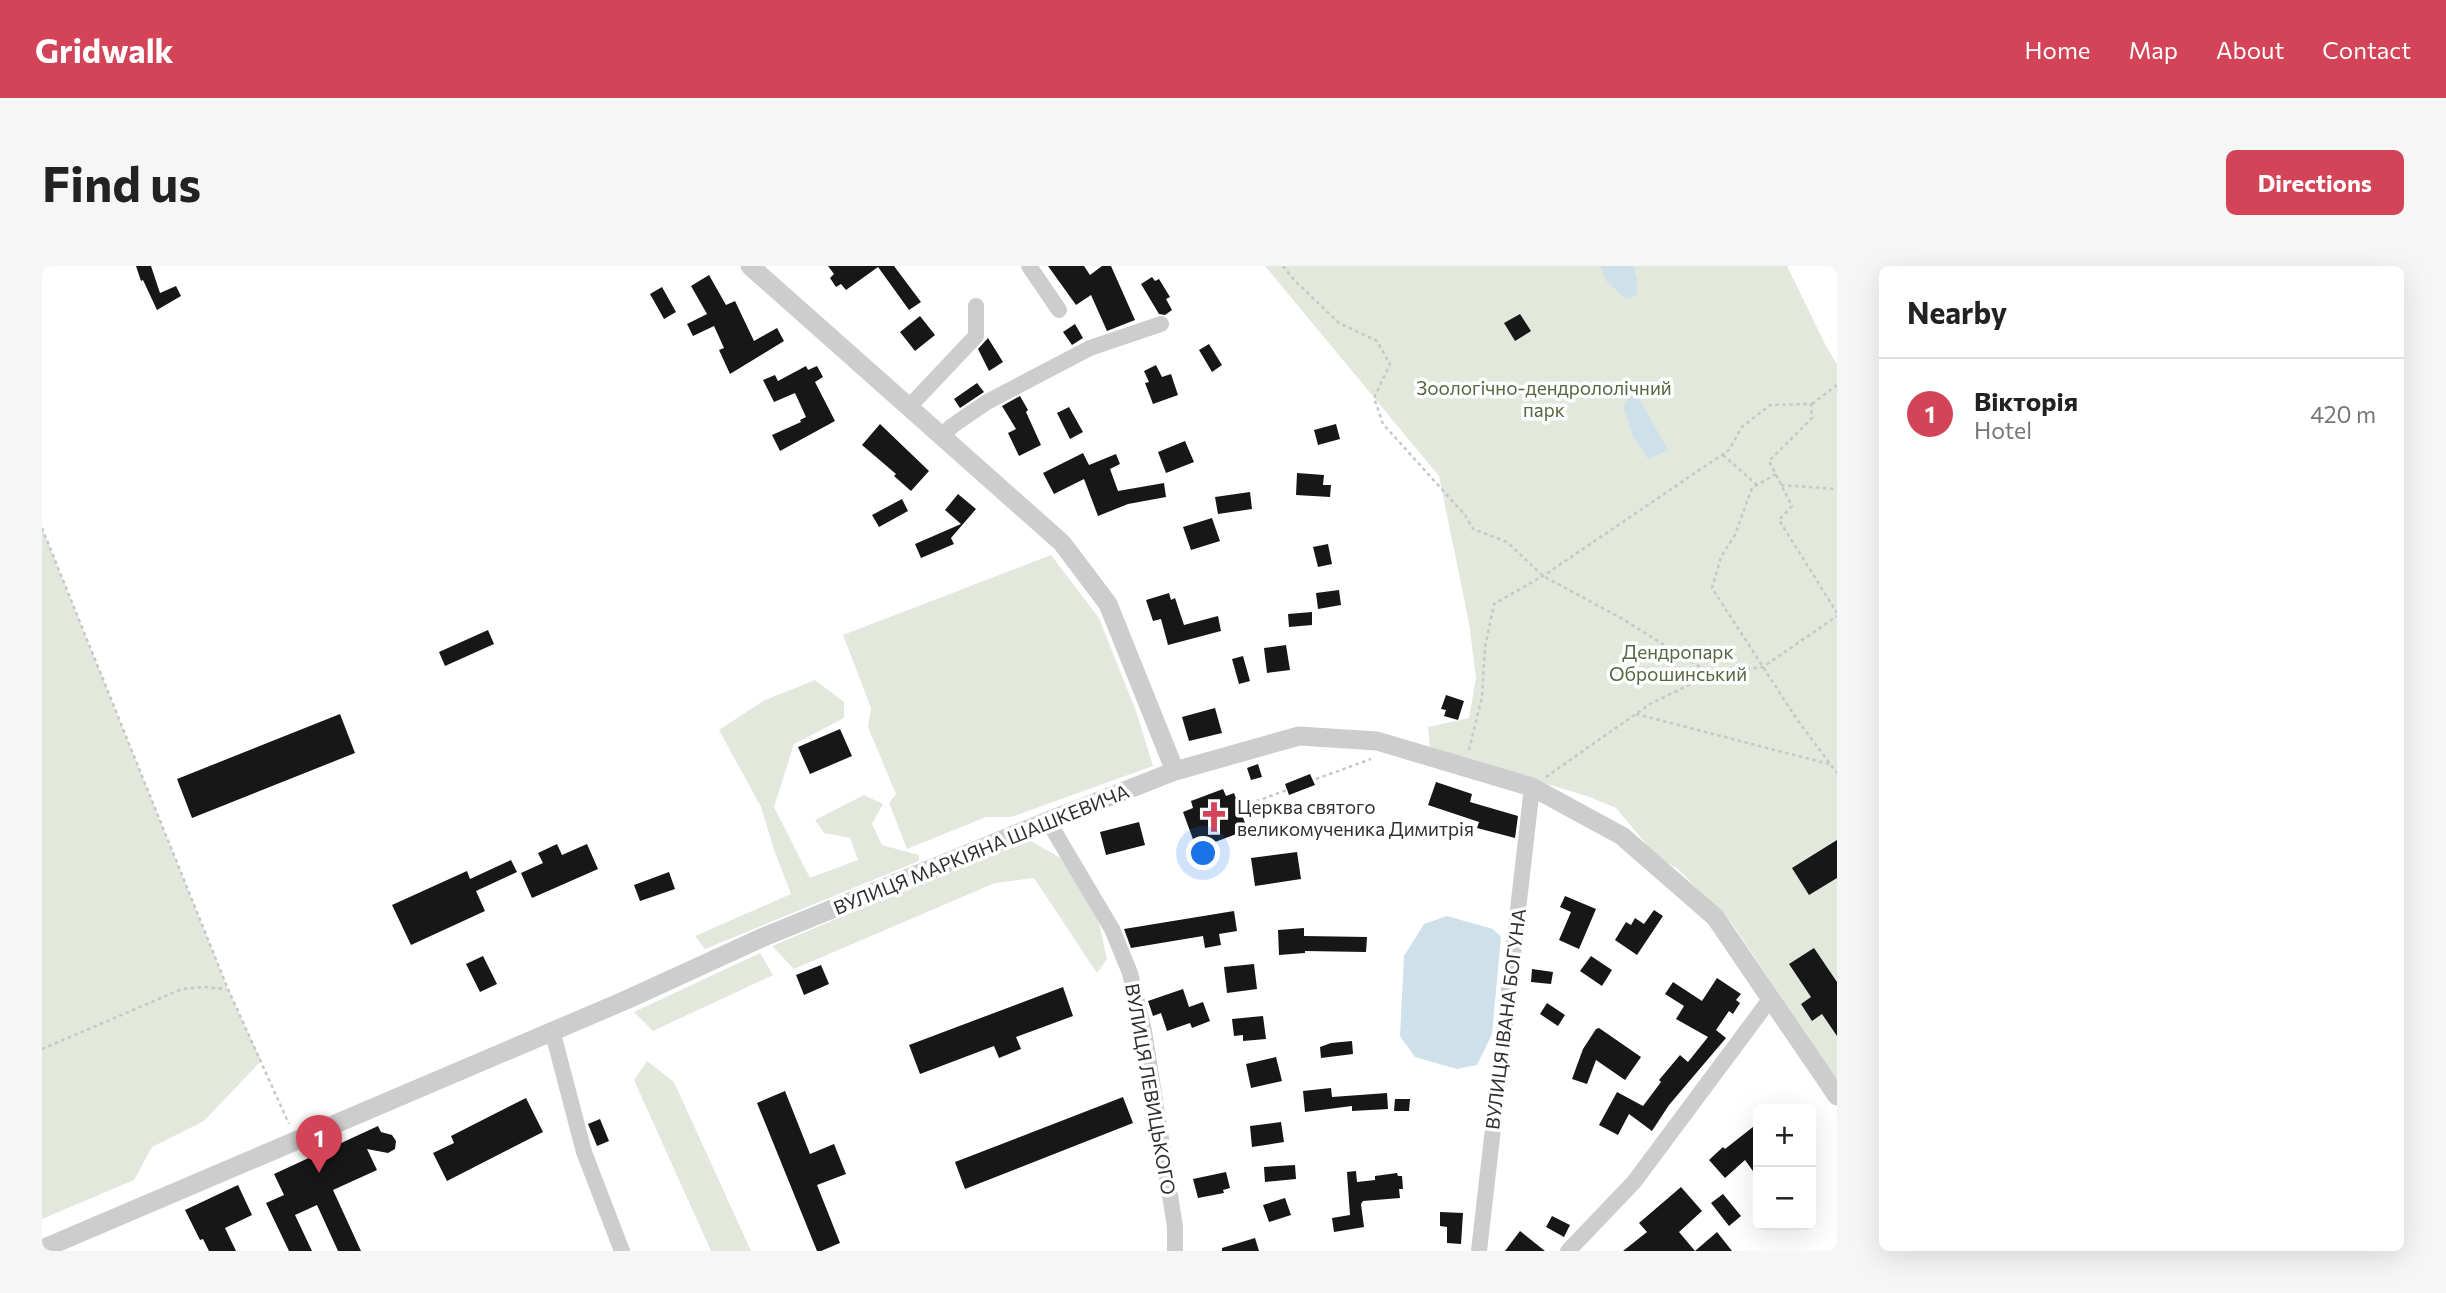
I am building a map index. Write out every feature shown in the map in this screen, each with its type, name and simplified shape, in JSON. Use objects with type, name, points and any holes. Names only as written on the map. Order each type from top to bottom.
[{"type":"street","points":[[750,266],[1062,543],[1108,604],[1175,771]]},
{"type":"street","points":[[1029,266],[1059,310]]},
{"type":"street","points":[[908,408],[976,336],[976,306]]},
{"type":"street","points":[[941,437],[987,402],[1090,348],[1161,324]]},
{"type":"street","name":"ВУЛИЦЯ МАРКІЯНА ШАШКЕВИЧА","points":[[42,1249],[626,1000],[766,936],[1175,771],[1299,736],[1377,741],[1532,787],[1622,836],[1715,917],[1837,1097]]},
{"type":"street","name":"ВУЛИЦЯ ІВАНА БОГУНА","points":[[1479,1251],[1532,787]]},
{"type":"street","name":"ВУЛИЦЯ ЛЕВИЦЬКОГО","points":[[1048,821],[1112,929],[1130,972],[1143,1031],[1175,1227],[1175,1251]]},
{"type":"street","points":[[1568,1251],[1634,1182],[1771,998]]},
{"type":"street","points":[[552,1030],[584,1152],[622,1251]]},
{"type":"path","points":[[1283,266],[1339,323],[1377,341],[1390,365],[1374,398],[1383,424],[1465,515],[1473,529],[1507,542],[1543,576],[1621,618],[1711,674]]},
{"type":"path","points":[[1465,767],[1482,697],[1485,647],[1494,604],[1543,576],[1728,450],[1742,427],[1770,405],[1811,404],[1837,385]]},
{"type":"path","points":[[1532,787],[1650,704],[1711,674],[1763,667],[1837,615],[1779,520],[1792,506],[1769,461],[1812,418],[1811,404]]},
{"type":"path","points":[[1722,454],[1757,485]]},
{"type":"path","points":[[1776,474],[1752,488],[1735,535],[1721,557],[1712,588],[1796,718],[1837,773]]},
{"type":"path","points":[[1781,485],[1837,489]]},
{"type":"path","points":[[42,528],[228,989],[297,1139]]},
{"type":"path","points":[[1635,714],[1829,764]]},
{"type":"path","points":[[1316,779],[1371,759]]},
{"type":"path","points":[[1243,806],[1287,790]]},
{"type":"path","points":[[42,1049],[182,989],[228,989]]},
{"type":"green space","points":[[1265,266],[1787,266],[1837,364],[1837,1085],[1733,925],[1678,869],[1657,857],[1616,808],[1587,796],[1430,749],[1428,727],[1469,718],[1476,678],[1469,623],[1439,476]]},
{"type":"green space","points":[[42,528],[228,989],[261,1061],[204,1121],[152,1147],[134,1180],[42,1219]]},
{"type":"green space","points":[[1051,555],[1099,618],[1136,711],[1153,766],[1011,817],[986,817],[907,849],[889,803],[896,794],[868,727],[871,708],[843,635]]},
{"type":"green space","points":[[815,680],[844,702],[844,718],[794,744],[774,807],[810,878],[858,860],[850,838],[824,833],[815,820],[864,795],[883,804],[872,824],[882,845],[919,855],[919,861],[705,949],[695,936],[791,894],[761,807],[719,730],[763,701]]},
{"type":"green space","points":[[1027,839],[1064,860],[1098,918],[1107,959],[1097,973],[1034,878],[995,883],[794,969],[772,946]]},
{"type":"green space","points":[[760,953],[773,975],[653,1031],[634,1012]]},
{"type":"green space","points":[[647,1061],[674,1082],[751,1251],[711,1251],[634,1080]]},
{"type":"shaded area","points":[[1600,266],[1633,266],[1637,278],[1637,295],[1626,299],[1607,282]]},
{"type":"shaded area","points":[[1635,391],[1668,450],[1648,459],[1633,436],[1623,406]]},
{"type":"shaded area","points":[[1447,916],[1493,929],[1501,937],[1492,1034],[1477,1065],[1457,1069],[1415,1057],[1400,1036],[1404,956],[1424,924]]},
{"type":"building","points":[[136,266],[151,266],[160,293],[176,286],[181,296],[157,310]]},
{"type":"building","points":[[828,266],[894,266],[921,302],[909,310],[878,267],[846,290],[841,284],[836,287],[830,278],[834,274]]},
{"type":"building","points":[[1048,266],[1084,266],[1090,275],[1102,266],[1111,266],[1135,320],[1107,331],[1091,295],[1076,305]]},
{"type":"building","points":[[709,275],[726,305],[735,301],[754,341],[777,328],[784,341],[730,374],[719,350],[724,348],[714,326],[693,336],[687,324],[707,314],[691,286]]},
{"type":"building","points":[[1152,277],[1155,281],[1159,279],[1170,297],[1166,299],[1172,310],[1165,315],[1159,314],[1141,284]]},
{"type":"building","points":[[662,287],[676,312],[664,319],[650,294]]},
{"type":"building","points":[[1520,314],[1531,331],[1515,341],[1504,323]]},
{"type":"building","points":[[920,316],[935,335],[915,351],[900,332]]},
{"type":"building","points":[[1075,324],[1083,338],[1072,345],[1063,332]]},
{"type":"building","points":[[988,338],[1003,362],[989,371],[978,349]]},
{"type":"building","points":[[1209,344],[1222,365],[1212,372],[1199,350]]},
{"type":"building","points":[[1156,365],[1162,377],[1171,374],[1178,395],[1153,404],[1145,383],[1149,382],[1144,371]]},
{"type":"building","points":[[806,366],[808,370],[817,366],[823,377],[815,382],[835,421],[780,451],[772,435],[806,417],[795,393],[774,402],[763,380],[775,375],[778,381]]},
{"type":"building","points":[[977,383],[984,392],[960,408],[954,399]]},
{"type":"building","points":[[1020,396],[1041,445],[1019,456],[1008,433],[1016,429],[1002,406]]},
{"type":"building","points":[[1069,407],[1083,432],[1070,439],[1057,413]]},
{"type":"building","points":[[880,424],[929,471],[911,491],[894,476],[896,474],[862,445]]},
{"type":"building","points":[[1336,424],[1340,439],[1318,445],[1314,430]]},
{"type":"building","points":[[1185,441],[1194,462],[1166,473],[1158,452]]},
{"type":"building","points":[[1083,453],[1089,465],[1116,454],[1120,464],[1110,469],[1118,491],[1164,483],[1166,497],[1128,504],[1098,516],[1084,479],[1054,494],[1043,473]]},
{"type":"building","points":[[1297,473],[1324,475],[1323,485],[1331,485],[1330,497],[1296,495]]},
{"type":"building","points":[[1250,492],[1252,509],[1218,514],[1215,497]]},
{"type":"building","points":[[958,494],[976,509],[951,538],[954,544],[921,558],[915,544],[961,524],[945,510]]},
{"type":"building","points":[[902,499],[908,511],[879,527],[872,515]]},
{"type":"building","points":[[1212,518],[1220,541],[1191,550],[1183,527]]},
{"type":"building","points":[[1328,544],[1332,564],[1318,567],[1313,547]]},
{"type":"building","points":[[1339,590],[1341,605],[1318,609],[1316,593]]},
{"type":"building","points":[[1169,593],[1171,600],[1175,598],[1184,625],[1218,616],[1221,631],[1168,645],[1161,619],[1153,621],[1146,600]]},
{"type":"building","points":[[1312,612],[1312,625],[1289,627],[1288,614]]},
{"type":"building","points":[[488,630],[494,644],[445,666],[439,652]]},
{"type":"building","points":[[1286,645],[1290,670],[1267,673],[1264,648]]},
{"type":"building","points":[[1243,656],[1250,681],[1239,684],[1232,659]]},
{"type":"building","points":[[1446,695],[1464,701],[1458,720],[1444,716],[1446,710],[1441,709]]},
{"type":"building","points":[[1215,708],[1222,733],[1189,741],[1182,717]]},
{"type":"building","points":[[340,714],[355,753],[192,818],[177,779]]},
{"type":"building","points":[[840,729],[852,756],[810,774],[798,747]]},
{"type":"building","points":[[1258,764],[1262,777],[1251,780],[1247,768]]},
{"type":"building","points":[[1310,774],[1315,785],[1289,795],[1285,784]]},
{"type":"building","points":[[1436,782],[1472,794],[1470,802],[1518,816],[1515,838],[1477,828],[1479,822],[1428,805]]},
{"type":"building","name":"Церква святого великомученика Димитрія","points":[[1223,789],[1226,796],[1234,793],[1245,823],[1237,826],[1239,833],[1207,845],[1204,838],[1194,842],[1183,812],[1193,808],[1191,801]]},
{"type":"building","points":[[1139,822],[1145,845],[1106,855],[1100,832]]},
{"type":"building","points":[[1837,840],[1837,878],[1809,895],[1792,868]]},
{"type":"building","points":[[557,844],[562,855],[587,844],[598,869],[532,898],[521,873],[543,863],[538,853]]},
{"type":"building","points":[[1297,852],[1301,879],[1255,886],[1251,858]]},
{"type":"building","points":[[511,860],[517,872],[476,891],[485,911],[411,945],[392,905],[467,871],[470,879]]},
{"type":"building","points":[[669,872],[675,889],[640,901],[634,885]]},
{"type":"building","points":[[1565,896],[1596,909],[1579,949],[1559,940],[1571,912],[1560,907]]},
{"type":"building","points":[[1654,910],[1663,916],[1637,955],[1615,940],[1626,922],[1631,925],[1635,918],[1644,924]]},
{"type":"building","points":[[1234,911],[1237,931],[1219,934],[1221,945],[1205,948],[1203,936],[1131,948],[1124,929]]},
{"type":"building","points":[[1304,928],[1304,936],[1367,937],[1366,952],[1305,951],[1279,955],[1278,930]]},
{"type":"building","points":[[1814,948],[1837,982],[1837,1036],[1822,1014],[1812,1021],[1801,1004],[1811,997],[1789,964]]},
{"type":"building","points":[[483,956],[497,984],[480,992],[466,964]]},
{"type":"building","points":[[1591,956],[1612,970],[1602,986],[1580,971]]},
{"type":"building","points":[[1254,964],[1257,989],[1227,993],[1224,967]]},
{"type":"building","points":[[821,965],[829,984],[804,995],[796,975]]},
{"type":"building","points":[[1532,969],[1553,972],[1551,984],[1531,982]]},
{"type":"building","points":[[1717,978],[1741,994],[1736,1000],[1740,1003],[1733,1014],[1729,1011],[1716,1030],[1726,1038],[1669,1105],[1652,1131],[1629,1114],[1618,1135],[1599,1125],[1617,1092],[1643,1106],[1661,1082],[1659,1080],[1680,1055],[1688,1062],[1708,1037],[1676,1019],[1684,1006],[1665,994],[1673,982],[1702,1001]]},
{"type":"building","points":[[1063,987],[1073,1016],[1016,1037],[1021,1049],[999,1058],[994,1046],[920,1074],[909,1045]]},
{"type":"building","points":[[1183,989],[1189,1007],[1203,1002],[1210,1021],[1192,1028],[1190,1023],[1167,1031],[1161,1013],[1153,1016],[1148,1001]]},
{"type":"building","points":[[1547,1003],[1565,1015],[1558,1026],[1540,1014]]},
{"type":"building","points":[[1263,1016],[1266,1039],[1243,1041],[1243,1035],[1234,1036],[1232,1019]]},
{"type":"building","points":[[1599,1028],[1641,1057],[1625,1080],[1596,1060],[1587,1084],[1572,1079],[1583,1049]]},
{"type":"building","points":[[1352,1041],[1353,1054],[1321,1058],[1320,1047]]},
{"type":"building","points":[[1276,1057],[1282,1081],[1251,1088],[1246,1064]]},
{"type":"building","points":[[1331,1088],[1332,1097],[1387,1093],[1388,1109],[1352,1111],[1352,1106],[1305,1112],[1303,1091]]},
{"type":"building","points":[[785,1091],[810,1154],[834,1144],[846,1174],[817,1185],[840,1243],[821,1251],[817,1251],[757,1103]]},
{"type":"building","points":[[1123,1097],[1133,1123],[965,1189],[955,1162]]},
{"type":"building","points":[[526,1098],[543,1132],[447,1181],[433,1153],[454,1143],[451,1136]]},
{"type":"building","points":[[1395,1099],[1410,1099],[1409,1111],[1394,1111]]},
{"type":"building","points":[[600,1119],[609,1141],[597,1146],[588,1124]]},
{"type":"building","points":[[1281,1122],[1284,1142],[1252,1147],[1250,1126]]},
{"type":"building","points":[[378,1126],[381,1132],[392,1135],[396,1141],[395,1149],[388,1153],[367,1149],[377,1170],[333,1190],[361,1251],[338,1251],[317,1205],[295,1215],[312,1251],[289,1251],[266,1203],[284,1195],[274,1174]]},
{"type":"building","points":[[1753,1127],[1753,1171],[1745,1160],[1725,1178],[1709,1160],[1723,1147],[1725,1149]]},
{"type":"building","points":[[1295,1165],[1296,1179],[1265,1182],[1264,1167]]},
{"type":"building","points":[[1356,1171],[1357,1182],[1397,1173],[1402,1176],[1403,1189],[1399,1189],[1400,1198],[1363,1201],[1361,1204],[1364,1227],[1334,1232],[1332,1218],[1350,1215],[1347,1172]]},
{"type":"building","points":[[1226,1172],[1230,1188],[1223,1190],[1224,1193],[1198,1198],[1193,1179]]},
{"type":"building","points":[[238,1185],[252,1215],[225,1228],[236,1251],[209,1251],[203,1239],[200,1240],[185,1210]]},
{"type":"building","points":[[1681,1187],[1702,1211],[1679,1232],[1695,1251],[1623,1251],[1647,1232],[1639,1223]]},
{"type":"building","points":[[1723,1194],[1741,1216],[1729,1226],[1711,1203]]},
{"type":"building","points":[[1285,1198],[1291,1215],[1269,1222],[1263,1205]]},
{"type":"building","points":[[1440,1212],[1463,1213],[1461,1244],[1447,1243],[1447,1227],[1440,1226]]},
{"type":"building","points":[[1552,1216],[1570,1225],[1564,1237],[1546,1227]]},
{"type":"building","points":[[1520,1231],[1545,1251],[1505,1251]]},
{"type":"building","points":[[1717,1232],[1732,1251],[1695,1251]]},
{"type":"building","points":[[1255,1238],[1259,1251],[1222,1251],[1222,1248]]},
{"type":"place","name":"Церква святого великомученика Димитрія","points":[[1214,817]]},
{"type":"place","name":"Вікторія","points":[[319,1173]]},
{"type":"park label","name":"Зоологічно-дендрололічний парк","points":[[1544,398]]},
{"type":"park label","name":"Дендропарк Оброшинський","points":[[1678,662]]}]
